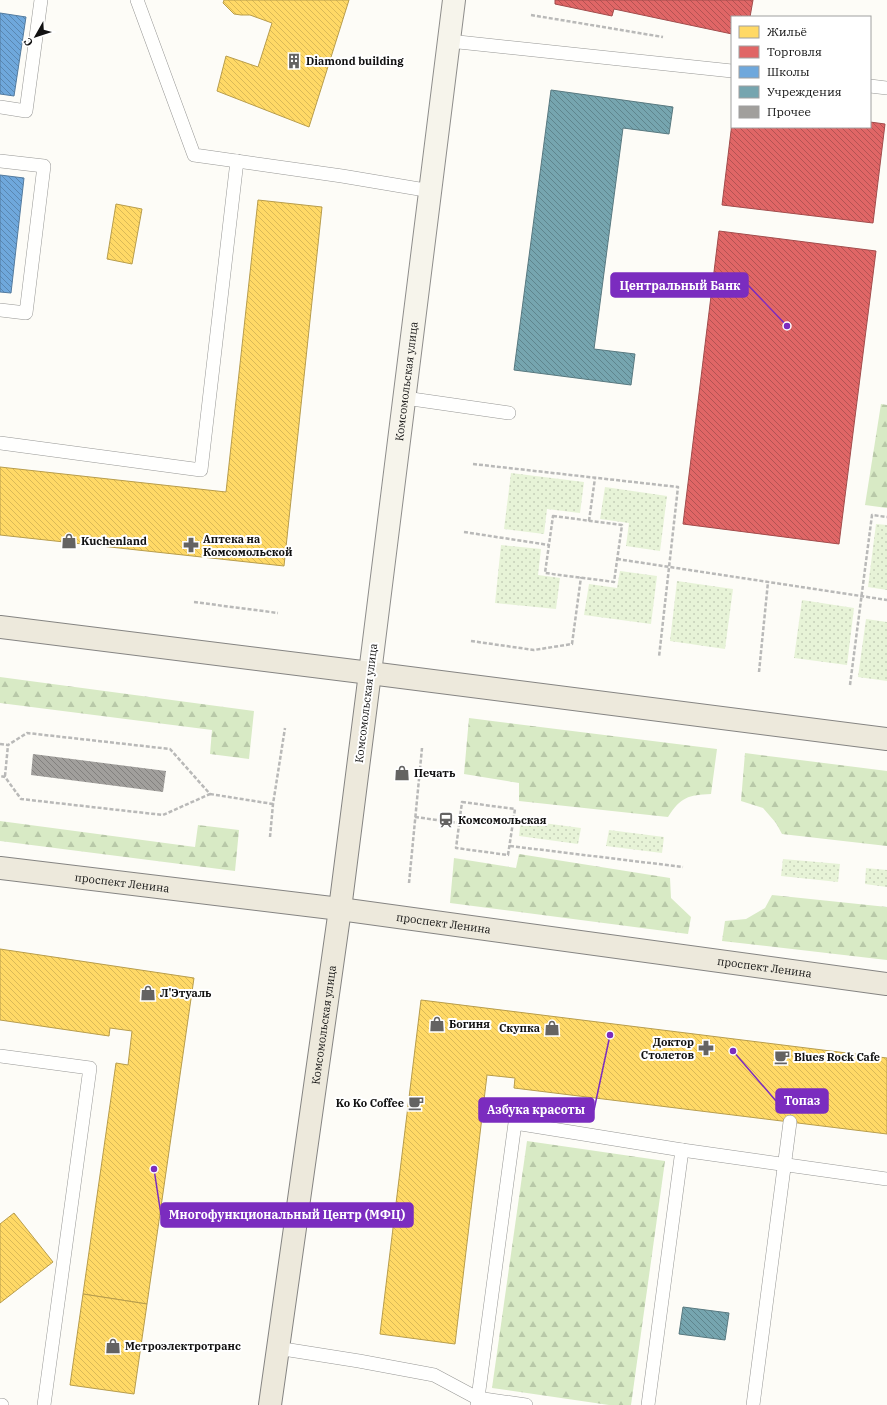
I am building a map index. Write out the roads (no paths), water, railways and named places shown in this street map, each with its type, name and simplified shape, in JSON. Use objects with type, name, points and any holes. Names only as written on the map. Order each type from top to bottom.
[{"type":"main road","name":"Комсомольская улица","points":[[270,1405],[340,909],[454,0]]},
{"type":"main road","points":[[0,628],[370,673],[887,739]]},
{"type":"main road","name":"проспект Ленина","points":[[0,868],[340,909],[887,984]]},
{"type":"lane","points":[[0,107],[26,111],[41,0]]},
{"type":"lane","points":[[137,0],[194,155],[431,190]]},
{"type":"lane","points":[[449,41],[731,71]]},
{"type":"lane","points":[[871,86],[887,88]]},
{"type":"lane","points":[[0,161],[44,166],[26,313],[0,310]]},
{"type":"lane","points":[[0,443],[201,470],[237,161]]},
{"type":"lane","points":[[405,398],[509,413]]},
{"type":"lane","points":[[0,1056],[90,1068],[44,1405]]},
{"type":"lane","points":[[753,1405],[790,1122]]},
{"type":"lane","points":[[477,1402],[515,1123],[682,1150],[887,1179]]},
{"type":"lane","points":[[648,1405],[682,1150]]},
{"type":"lane","points":[[277,1348],[434,1375],[477,1402],[526,1405]]},
{"type":"place","name":"Diamond building","points":[[294,61]]},
{"type":"place","name":"Центральный Банк","points":[[787,326]]},
{"type":"place","name":"Kuchenland","points":[[69,541]]},
{"type":"place","name":"Аптека на Комсомольской","points":[[191,545]]},
{"type":"place","name":"Печать","points":[[402,773]]},
{"type":"place","name":"Комсомольская","points":[[446,820]]},
{"type":"place","name":"Л'Этуаль","points":[[148,993]]},
{"type":"place","name":"Богиня","points":[[437,1024]]},
{"type":"place","name":"Скупка","points":[[552,1028]]},
{"type":"place","name":"Азбука красоты","points":[[610,1035]]},
{"type":"place","name":"Доктор Столетов","points":[[706,1048]]},
{"type":"place","name":"Топаз","points":[[733,1051]]},
{"type":"place","name":"Blues Rock Cafe","points":[[782,1057]]},
{"type":"place","name":"Ko Ko Coffee","points":[[416,1103]]},
{"type":"place","name":"Многофункциональный Центр (МФЦ)","points":[[154,1169]]},
{"type":"place","name":"Метроэлектротранс","points":[[113,1346]]}]
